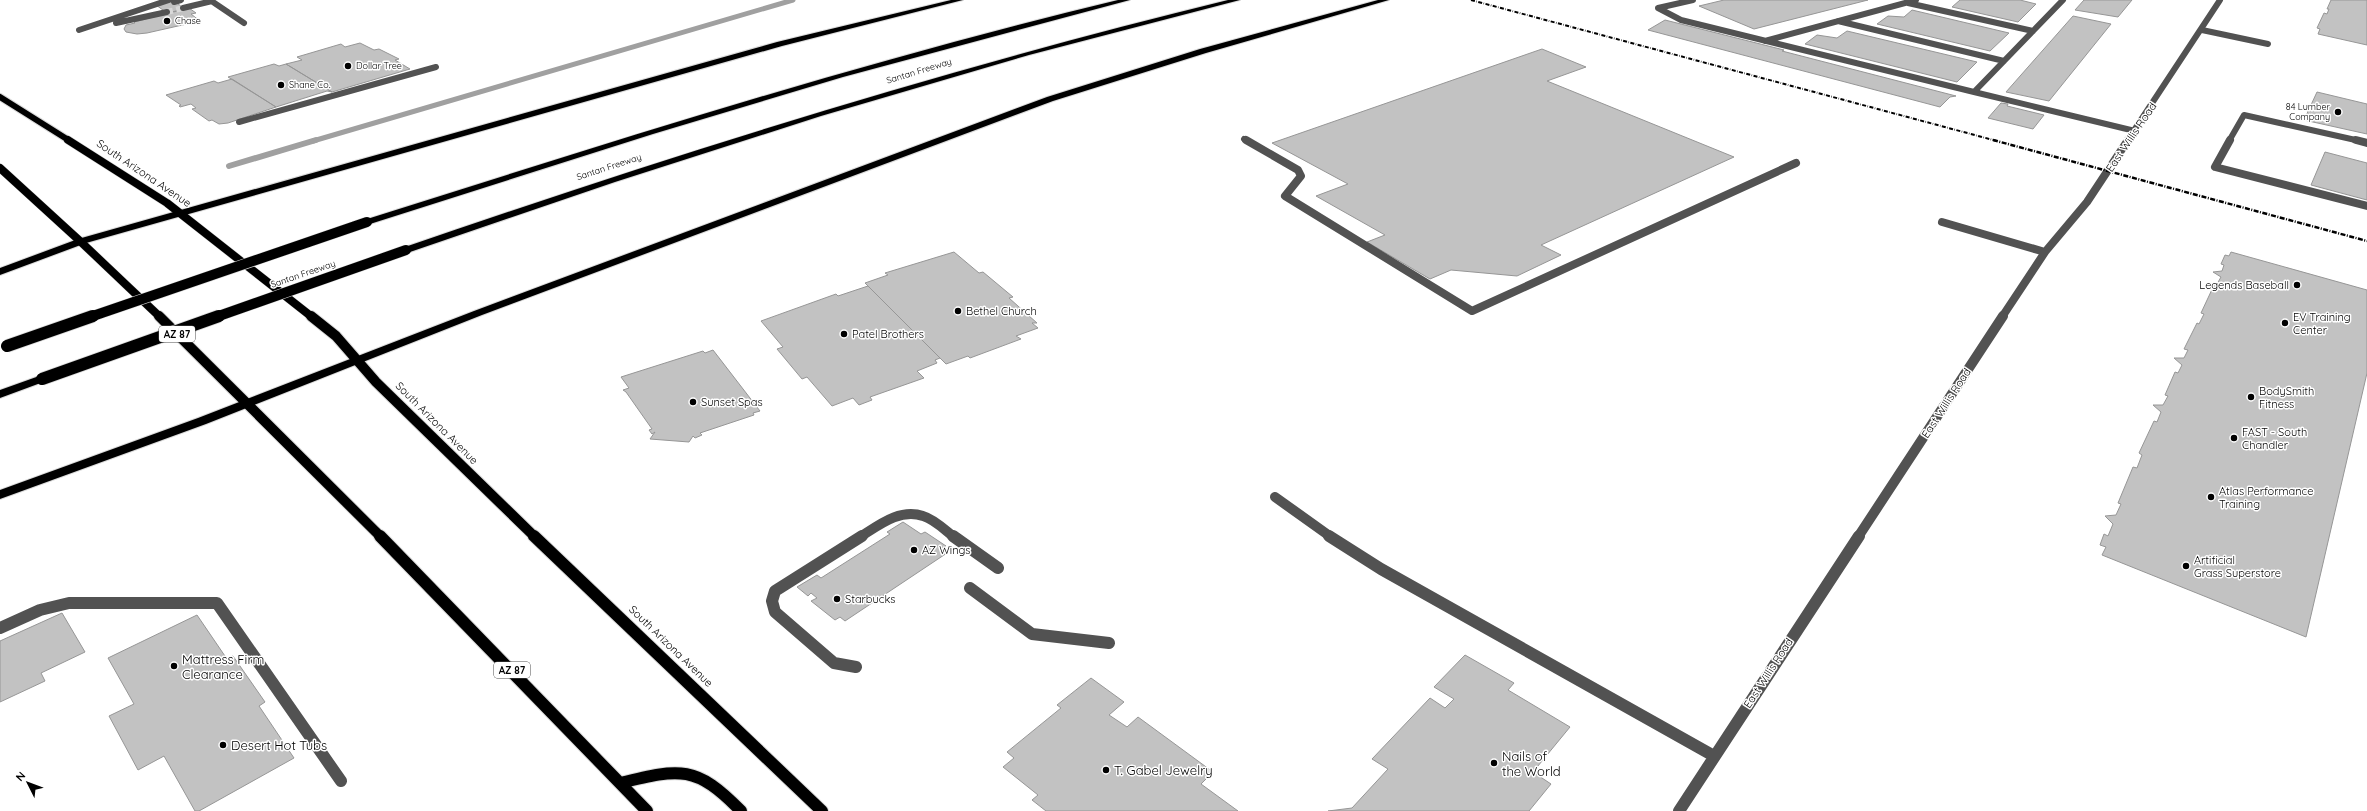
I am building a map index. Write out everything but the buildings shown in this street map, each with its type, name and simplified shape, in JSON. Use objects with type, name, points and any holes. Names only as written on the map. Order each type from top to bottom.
[{"type":"highway","points":[[0,272],[82,241],[773,46],[960,0]]},
{"type":"highway","name":"Santan Freeway","points":[[4,347],[367,222],[644,134],[895,59],[1033,22],[1127,0]]},
{"type":"highway","name":"Santan Freeway","points":[[0,394],[612,178],[957,72],[1237,0]]},
{"type":"highway","points":[[0,495],[248,403],[357,360],[1050,99],[1203,51],[1386,0]]},
{"type":"main road","name":"South Arizona Avenue","points":[[0,96],[167,203],[336,336],[357,360],[454,460],[822,811]]},
{"type":"main road","name":"AZ 87","points":[[0,168],[82,241],[403,557],[647,811]]},
{"type":"main road","points":[[620,783],[656,774],[674,773],[700,777],[718,788],[741,811]]},
{"type":"street","points":[[177,3],[197,0]]},
{"type":"street","points":[[1692,0],[1658,8],[1681,20],[2135,131]]},
{"type":"street","points":[[1763,41],[1916,0]]},
{"type":"street","points":[[1974,92],[2063,0]]},
{"type":"street","name":"East Willis Road","points":[[1679,811],[2045,252],[2087,202],[2202,30],[2220,0]]},
{"type":"street","points":[[100,25],[147,5],[211,1],[244,23]]},
{"type":"street","points":[[1906,2],[2033,31]]},
{"type":"street","points":[[80,30],[164,10],[113,19]]},
{"type":"street","points":[[1838,21],[2004,61]]},
{"type":"street","points":[[2202,30],[2268,44]]},
{"type":"street","points":[[239,122],[436,67]]},
{"type":"street","points":[[2367,143],[2244,115],[2216,167],[2367,206]]},
{"type":"street","points":[[1244,139],[1298,170],[1301,176],[1285,196],[1472,311],[1796,163]]},
{"type":"street","points":[[1942,222],[2045,252]]},
{"type":"street","points":[[1275,497],[1310,524],[1381,569],[1714,756]]},
{"type":"street","points":[[856,667],[834,663],[775,612],[772,601],[775,591],[890,518],[910,513],[924,516],[998,568]]},
{"type":"street","points":[[970,588],[1032,634],[1109,643]]},
{"type":"street","points":[[0,628],[40,610],[69,603],[217,604],[341,781]]},
{"type":"waterway","points":[[313,141],[793,0]]},
{"type":"waterway","points":[[229,166],[316,140]]},
{"type":"tunnel","points":[[167,12],[183,8]]},
{"type":"railway","points":[[1471,0],[1997,141]]},
{"type":"railway","points":[[1993,140],[2367,241]]},
{"type":"place","name":"Chase","points":[[167,21]]},
{"type":"place","name":"Dollar Tree","points":[[348,66]]},
{"type":"place","name":"Shane Co.","points":[[281,85]]},
{"type":"place","name":"84 Lumber Company","points":[[2338,112]]},
{"type":"place","name":"Legends Baseball","points":[[2297,285]]},
{"type":"place","name":"Bethel Church","points":[[958,311]]},
{"type":"place","name":"EV Training Center","points":[[2285,323]]},
{"type":"place","name":"Patel Brothers","points":[[844,334]]},
{"type":"place","name":"BodySmith Fitness","points":[[2251,397]]},
{"type":"place","name":"Sunset Spas","points":[[693,402]]},
{"type":"place","name":"FAST - South Chandler","points":[[2234,438]]},
{"type":"place","name":"Atlas Performance Training","points":[[2211,497]]},
{"type":"place","name":"AZ Wings","points":[[914,550]]},
{"type":"place","name":"Artificial Grass Superstore","points":[[2186,566]]},
{"type":"place","name":"Starbucks","points":[[837,599]]},
{"type":"place","name":"Mattress Firm Clearance","points":[[174,666]]},
{"type":"place","name":"Desert Hot Tubs","points":[[223,745]]},
{"type":"place","name":"Nails of the World","points":[[1494,763]]},
{"type":"place","name":"T. Gabel Jewelry","points":[[1106,770]]}]
